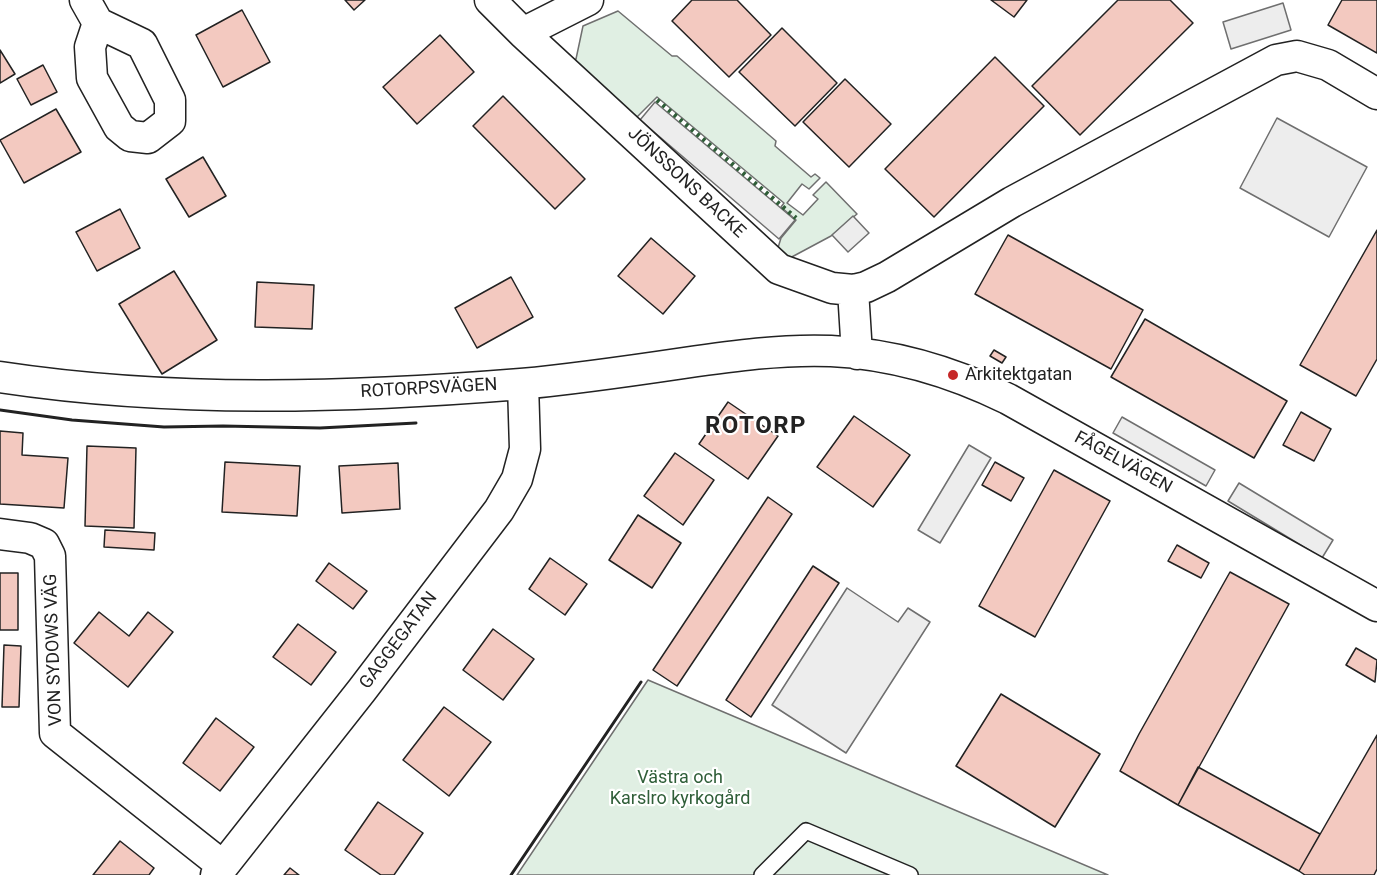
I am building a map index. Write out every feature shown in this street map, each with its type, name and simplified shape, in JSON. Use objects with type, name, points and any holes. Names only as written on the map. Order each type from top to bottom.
[{"type":"street","name":"JÖNSSONS BACKE","points":[[490,0],[779,269],[831,288],[853,290]]},
{"type":"street","points":[[523,33],[588,0]]},
{"type":"street","points":[[857,354],[853,290],[866,287],[887,277],[1012,202],[1276,60],[1297,56],[1328,65],[1377,93]]},
{"type":"street","name":"ROTORPSVÄGEN","points":[[0,377],[171,395],[343,394],[523,384],[760,352],[832,351],[857,354]]},
{"type":"street","name":"FÅGELVÄGEN","points":[[857,354],[908,362],[987,388],[1377,606]]},
{"type":"street","name":"GAGGEGATAN","points":[[219,870],[362,690],[499,510],[517,479],[525,449],[523,384]]},
{"type":"street","name":"VON SYDOWS VÄG","points":[[0,534],[30,538],[44,544],[50,556],[55,733],[219,870]]},
{"type":"lane","points":[[762,875],[806,831],[910,875]]},
{"type":"green space","points":[[618,11],[672,56],[677,56],[776,141],[775,146],[811,177],[815,174],[820,178],[809,189],[802,184],[787,203],[803,215],[818,199],[813,195],[826,182],[857,214],[831,236],[788,259],[777,251],[781,238],[796,220],[781,207],[784,203],[657,97],[631,123],[569,62],[576,59],[583,26]]},
{"type":"green space","name":"Västra och Karslro kyrkogård","points":[[648,680],[1108,875],[517,875]]},
{"type":"shaded area","points":[[1283,3],[1291,30],[1231,49],[1223,22]]},
{"type":"shaded area","points":[[655,102],[795,220],[779,239],[640,120]]},
{"type":"shaded area","points":[[1277,118],[1367,167],[1329,237],[1240,188]]},
{"type":"shaded area","points":[[853,216],[869,233],[848,252],[832,235]]},
{"type":"shaded area","points":[[1122,417],[1215,470],[1206,486],[1113,433]]},
{"type":"shaded area","points":[[969,445],[991,458],[940,543],[918,530]]},
{"type":"shaded area","points":[[1239,483],[1333,540],[1322,558],[1228,501]]},
{"type":"shaded area","points":[[847,588],[898,622],[908,608],[930,622],[846,753],[772,705]]},
{"type":"building","points":[[345,0],[365,0],[354,10]]},
{"type":"building","points":[[692,0],[737,0],[771,35],[729,77],[672,21]]},
{"type":"building","points":[[991,0],[1027,0],[1014,17]]},
{"type":"building","points":[[1118,0],[1170,0],[1193,23],[1080,135],[1032,86]]},
{"type":"building","points":[[1342,0],[1377,0],[1377,53],[1328,25]]},
{"type":"building","points":[[242,10],[270,62],[223,87],[196,35]]},
{"type":"building","points":[[782,28],[837,83],[795,126],[739,72]]},
{"type":"building","points":[[440,35],[474,72],[417,124],[383,87]]},
{"type":"building","points":[[0,50],[15,74],[0,83]]},
{"type":"building","points":[[995,57],[1044,106],[934,217],[885,169]]},
{"type":"building","points":[[43,65],[57,92],[31,105],[17,79]]},
{"type":"building","points":[[845,79],[891,124],[849,167],[803,122]]},
{"type":"building","points":[[503,96],[585,179],[555,209],[473,126]]},
{"type":"building","points":[[56,109],[81,152],[24,183],[0,140]]},
{"type":"building","points":[[203,157],[226,196],[189,217],[166,179]]},
{"type":"building","points":[[120,209],[140,248],[97,271],[76,232]]},
{"type":"building","points":[[1377,230],[1377,359],[1356,396],[1300,365]]},
{"type":"building","points":[[1008,235],[1143,310],[1111,369],[975,294]]},
{"type":"building","points":[[651,238],[695,276],[663,314],[618,276]]},
{"type":"building","points":[[174,271],[217,340],[162,374],[119,304]]},
{"type":"building","points":[[511,277],[533,317],[477,348],[455,308]]},
{"type":"building","points":[[257,282],[314,285],[312,329],[255,327]]},
{"type":"building","points":[[1145,319],[1287,401],[1254,458],[1111,377]]},
{"type":"building","points":[[994,350],[1006,357],[1002,363],[990,356]]},
{"type":"building","points":[[728,402],[778,436],[748,479],[699,444]]},
{"type":"building","points":[[1301,412],[1331,429],[1314,461],[1283,445]]},
{"type":"building","points":[[854,416],[910,455],[873,507],[817,467]]},
{"type":"building","points":[[0,431],[23,433],[22,455],[68,458],[64,508],[0,504]]},
{"type":"building","points":[[87,446],[136,448],[134,528],[85,526]]},
{"type":"building","points":[[675,453],[714,480],[683,525],[644,496]]},
{"type":"building","points":[[225,462],[300,466],[297,516],[222,512]]},
{"type":"building","points":[[995,462],[1024,478],[1011,501],[982,485]]},
{"type":"building","points":[[398,463],[400,509],[342,513],[339,466]]},
{"type":"building","points":[[1054,470],[1110,501],[1035,637],[979,606]]},
{"type":"building","points":[[768,497],[792,514],[677,686],[653,670]]},
{"type":"building","points":[[638,515],[681,543],[652,588],[609,560]]},
{"type":"building","points":[[105,530],[155,533],[154,550],[104,547]]},
{"type":"building","points":[[1177,545],[1209,563],[1201,578],[1168,561]]},
{"type":"building","points":[[550,558],[587,584],[565,615],[529,589]]},
{"type":"building","points":[[329,563],[367,591],[353,609],[316,581]]},
{"type":"building","points":[[813,566],[839,583],[751,717],[726,700]]},
{"type":"building","points":[[1230,572],[1289,604],[1178,805],[1120,771]]},
{"type":"building","points":[[0,573],[18,573],[18,630],[0,630]]},
{"type":"building","points":[[99,612],[129,636],[148,612],[173,632],[128,687],[74,643]]},
{"type":"building","points":[[298,624],[336,652],[311,685],[273,657]]},
{"type":"building","points":[[493,629],[534,659],[503,700],[463,670]]},
{"type":"building","points":[[4,645],[21,646],[19,707],[2,707]]},
{"type":"building","points":[[1356,648],[1377,660],[1375,682],[1346,665]]},
{"type":"building","points":[[1001,694],[1100,754],[1055,827],[956,766]]},
{"type":"building","points":[[444,707],[491,742],[449,796],[403,760]]},
{"type":"building","points":[[216,718],[254,747],[220,791],[183,763]]},
{"type":"building","points":[[1377,735],[1377,869],[1374,875],[1305,875],[1299,871]]},
{"type":"building","points":[[1198,767],[1320,834],[1299,871],[1178,805]]},
{"type":"building","points":[[378,802],[423,833],[394,875],[381,875],[345,850]]},
{"type":"building","points":[[120,841],[154,868],[149,875],[93,875]]},
{"type":"building","points":[[290,868],[299,875],[284,875]]},
{"type":"hedge","points":[[657,100],[796,218]]},
{"type":"wall","points":[[0,410],[72,420],[164,427],[320,428],[416,423]]},
{"type":"wall","points":[[511,875],[641,682]]},
{"type":"place","name":"Arkitektgatan","points":[[953,375]]},
{"type":"district","name":"ROTORP","points":[[756,427]]}]
